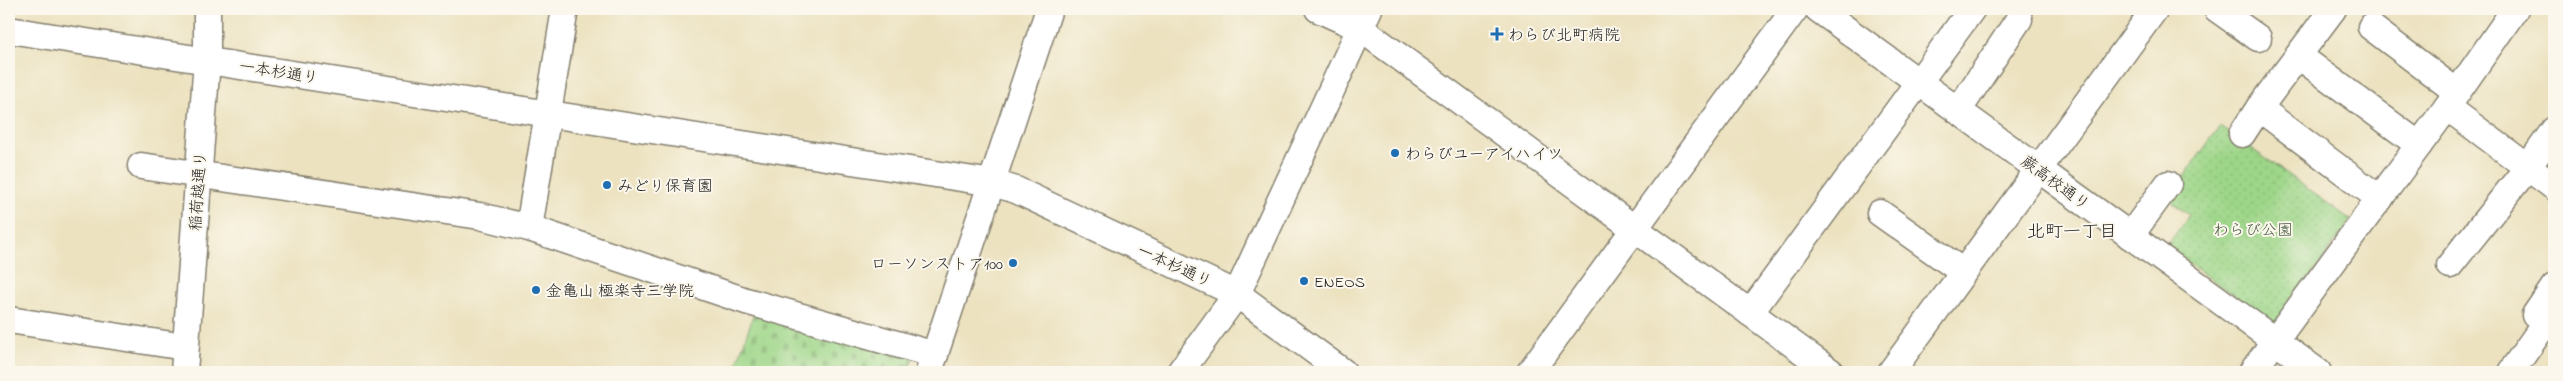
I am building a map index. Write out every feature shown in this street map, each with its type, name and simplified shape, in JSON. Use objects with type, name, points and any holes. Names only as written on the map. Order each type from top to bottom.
[{"type":"street","name":"稲荷越通り","points":[[185,360],[208,60],[207,9]]},
{"type":"street","points":[[529,228],[565,9]]},
{"type":"street","points":[[141,166],[480,216],[529,228],[932,364],[993,184],[1049,9]]},
{"type":"street","points":[[1318,9],[1365,18],[1635,228],[1831,372]]},
{"type":"street","points":[[1530,372],[1795,9]]},
{"type":"street","name":"蕨高校通り","points":[[1818,9],[2318,372]]},
{"type":"street","points":[[1750,313],[1972,9]]},
{"type":"street","points":[[1891,372],[2154,9]]},
{"type":"street","points":[[2217,9],[2258,38]]},
{"type":"street","points":[[2242,134],[2259,108],[2333,9]]},
{"type":"street","points":[[2252,372],[2452,100],[2515,9]]},
{"type":"street","points":[[1180,372],[1236,294],[1365,18]]},
{"type":"street","points":[[1958,110],[2019,19]]},
{"type":"street","points":[[2371,27],[2528,167],[2554,187]]},
{"type":"street","name":"一本杉通り","points":[[9,30],[993,184],[1016,190],[1236,294],[1343,372]]},
{"type":"street","points":[[2299,56],[2419,145]]},
{"type":"street","points":[[2259,108],[2380,199]]},
{"type":"street","points":[[2450,265],[2528,167],[2554,130]]},
{"type":"street","points":[[2130,236],[2168,184]]},
{"type":"street","points":[[1880,213],[1964,272]]},
{"type":"street","points":[[2511,372],[2550,325],[2535,315],[2554,287]]},
{"type":"street","points":[[9,320],[185,360]]},
{"type":"green space","name":"わらび公園","points":[[2220,126],[2351,220],[2276,325],[2166,247],[2189,215],[2168,199]]},
{"type":"green space","points":[[755,310],[913,357],[908,372],[734,372]]},
{"type":"place","name":"わらび北町病院","points":[[1497,34]]},
{"type":"place","name":"わらびユーアイハイツ","points":[[1395,153]]},
{"type":"place","name":"みどり保育園","points":[[607,185]]},
{"type":"place","name":"ローソンストア100","points":[[1013,263]]},
{"type":"place","name":"ENEOS","points":[[1304,281]]},
{"type":"place","name":"金亀山 極楽寺三学院","points":[[536,290]]},
{"type":"district","name":"北町一丁目","points":[[2072,231]]}]
